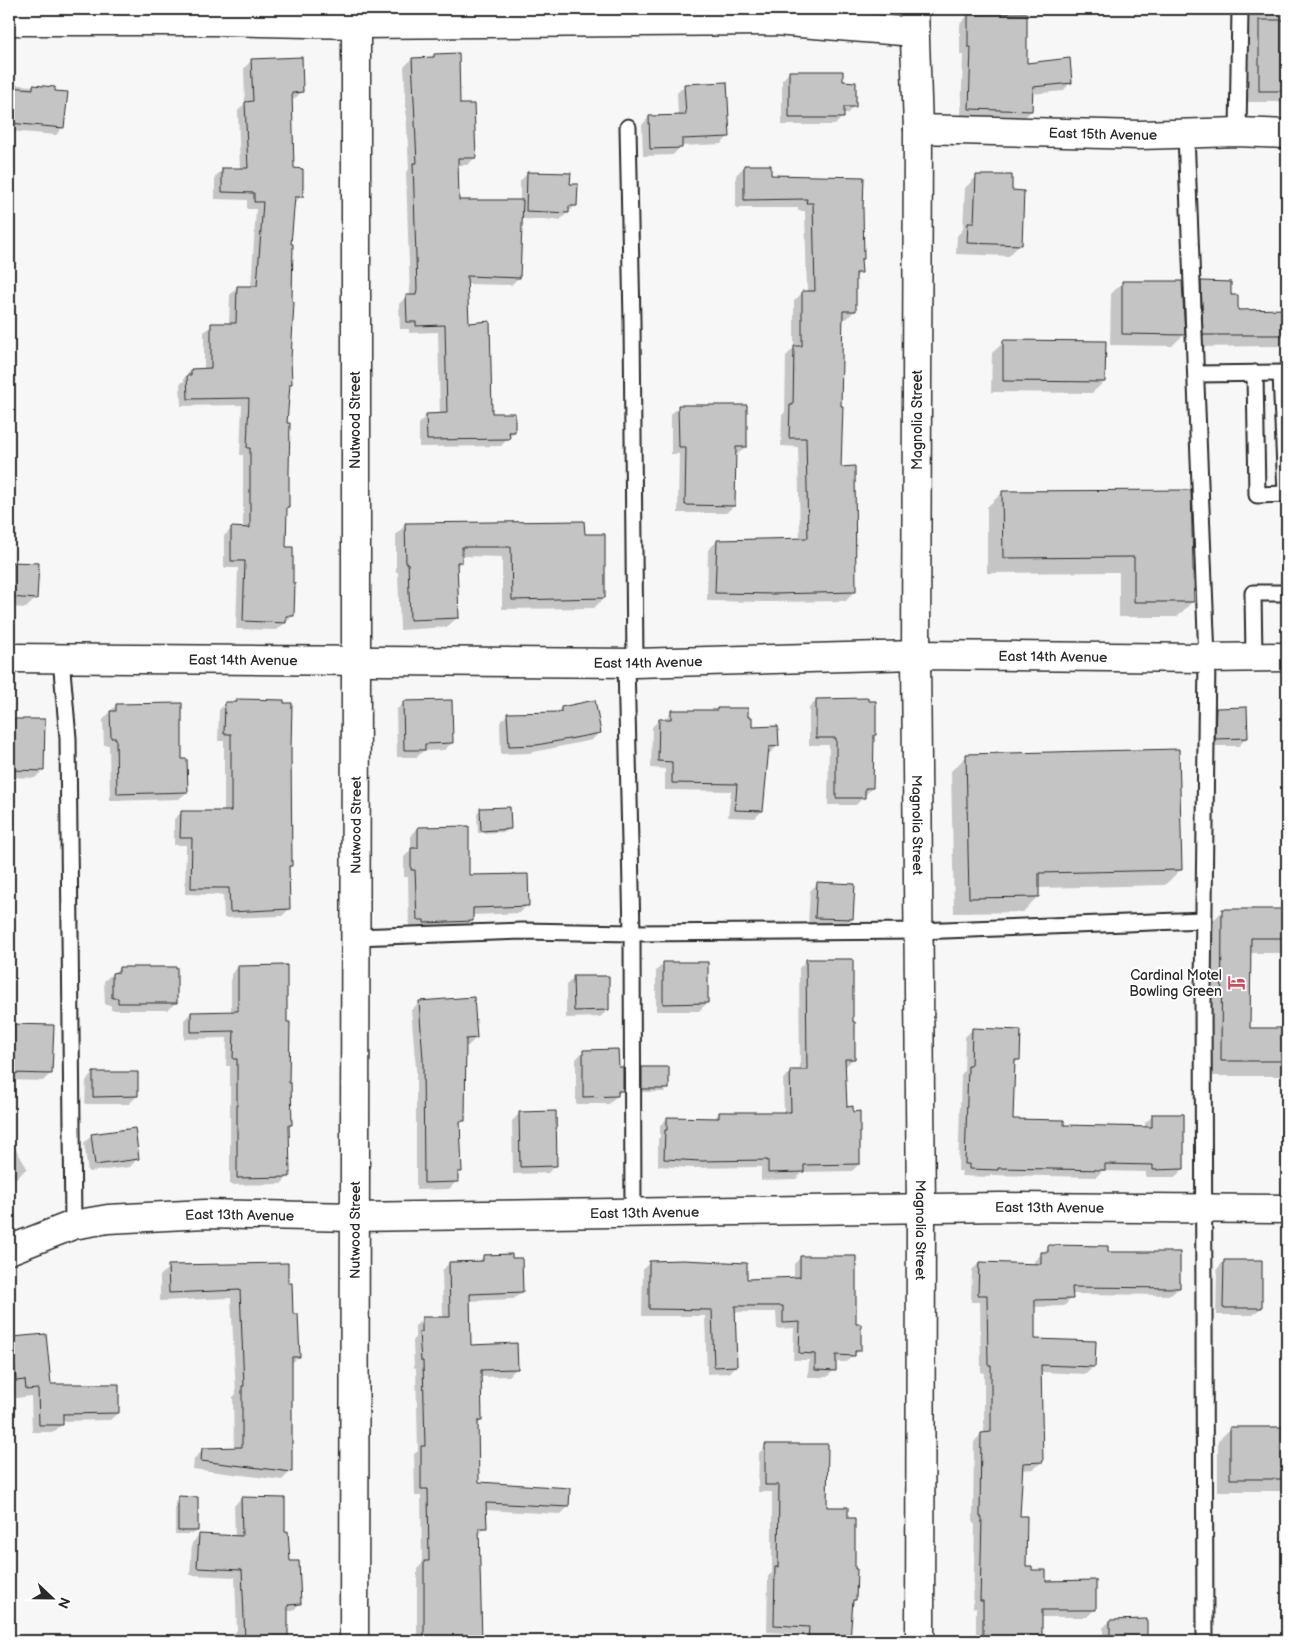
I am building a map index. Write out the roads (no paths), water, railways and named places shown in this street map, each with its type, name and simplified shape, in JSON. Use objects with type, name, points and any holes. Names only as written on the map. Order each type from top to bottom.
[{"type":"street","points":[[9,21],[212,15],[573,16],[775,21],[915,20]]},
{"type":"street","name":"Nutwood Street","points":[[354,1641],[355,16]]},
{"type":"street","name":"Magnolia Street","points":[[915,20],[918,129],[916,655],[921,1209],[920,1641]]},
{"type":"street","name":"East 15th Avenue","points":[[918,129],[1287,134]]},
{"type":"street","name":"East 14th Avenue","points":[[9,658],[631,663],[916,655],[1287,657]]},
{"type":"street","name":"East 13th Avenue","points":[[9,1250],[73,1225],[108,1219],[205,1214],[354,1217],[1001,1207],[1287,1209]]},
{"type":"lane","points":[[1238,132],[1240,9]]},
{"type":"lane","points":[[628,127],[633,380],[631,663],[633,1214]]},
{"type":"lane","points":[[1186,134],[1207,658],[1204,920],[1205,1641]]},
{"type":"lane","points":[[1196,374],[1255,373],[1284,373],[1287,494],[1257,495],[1255,373]]},
{"type":"lane","points":[[1254,657],[1253,594],[1287,593]]},
{"type":"lane","points":[[61,659],[68,738],[73,1225]]},
{"type":"lane","points":[[355,936],[522,931],[632,933],[918,930],[1204,920]]},
{"type":"place","name":"Cardinal Motel Bowling Green","points":[[1236,983]]}]
